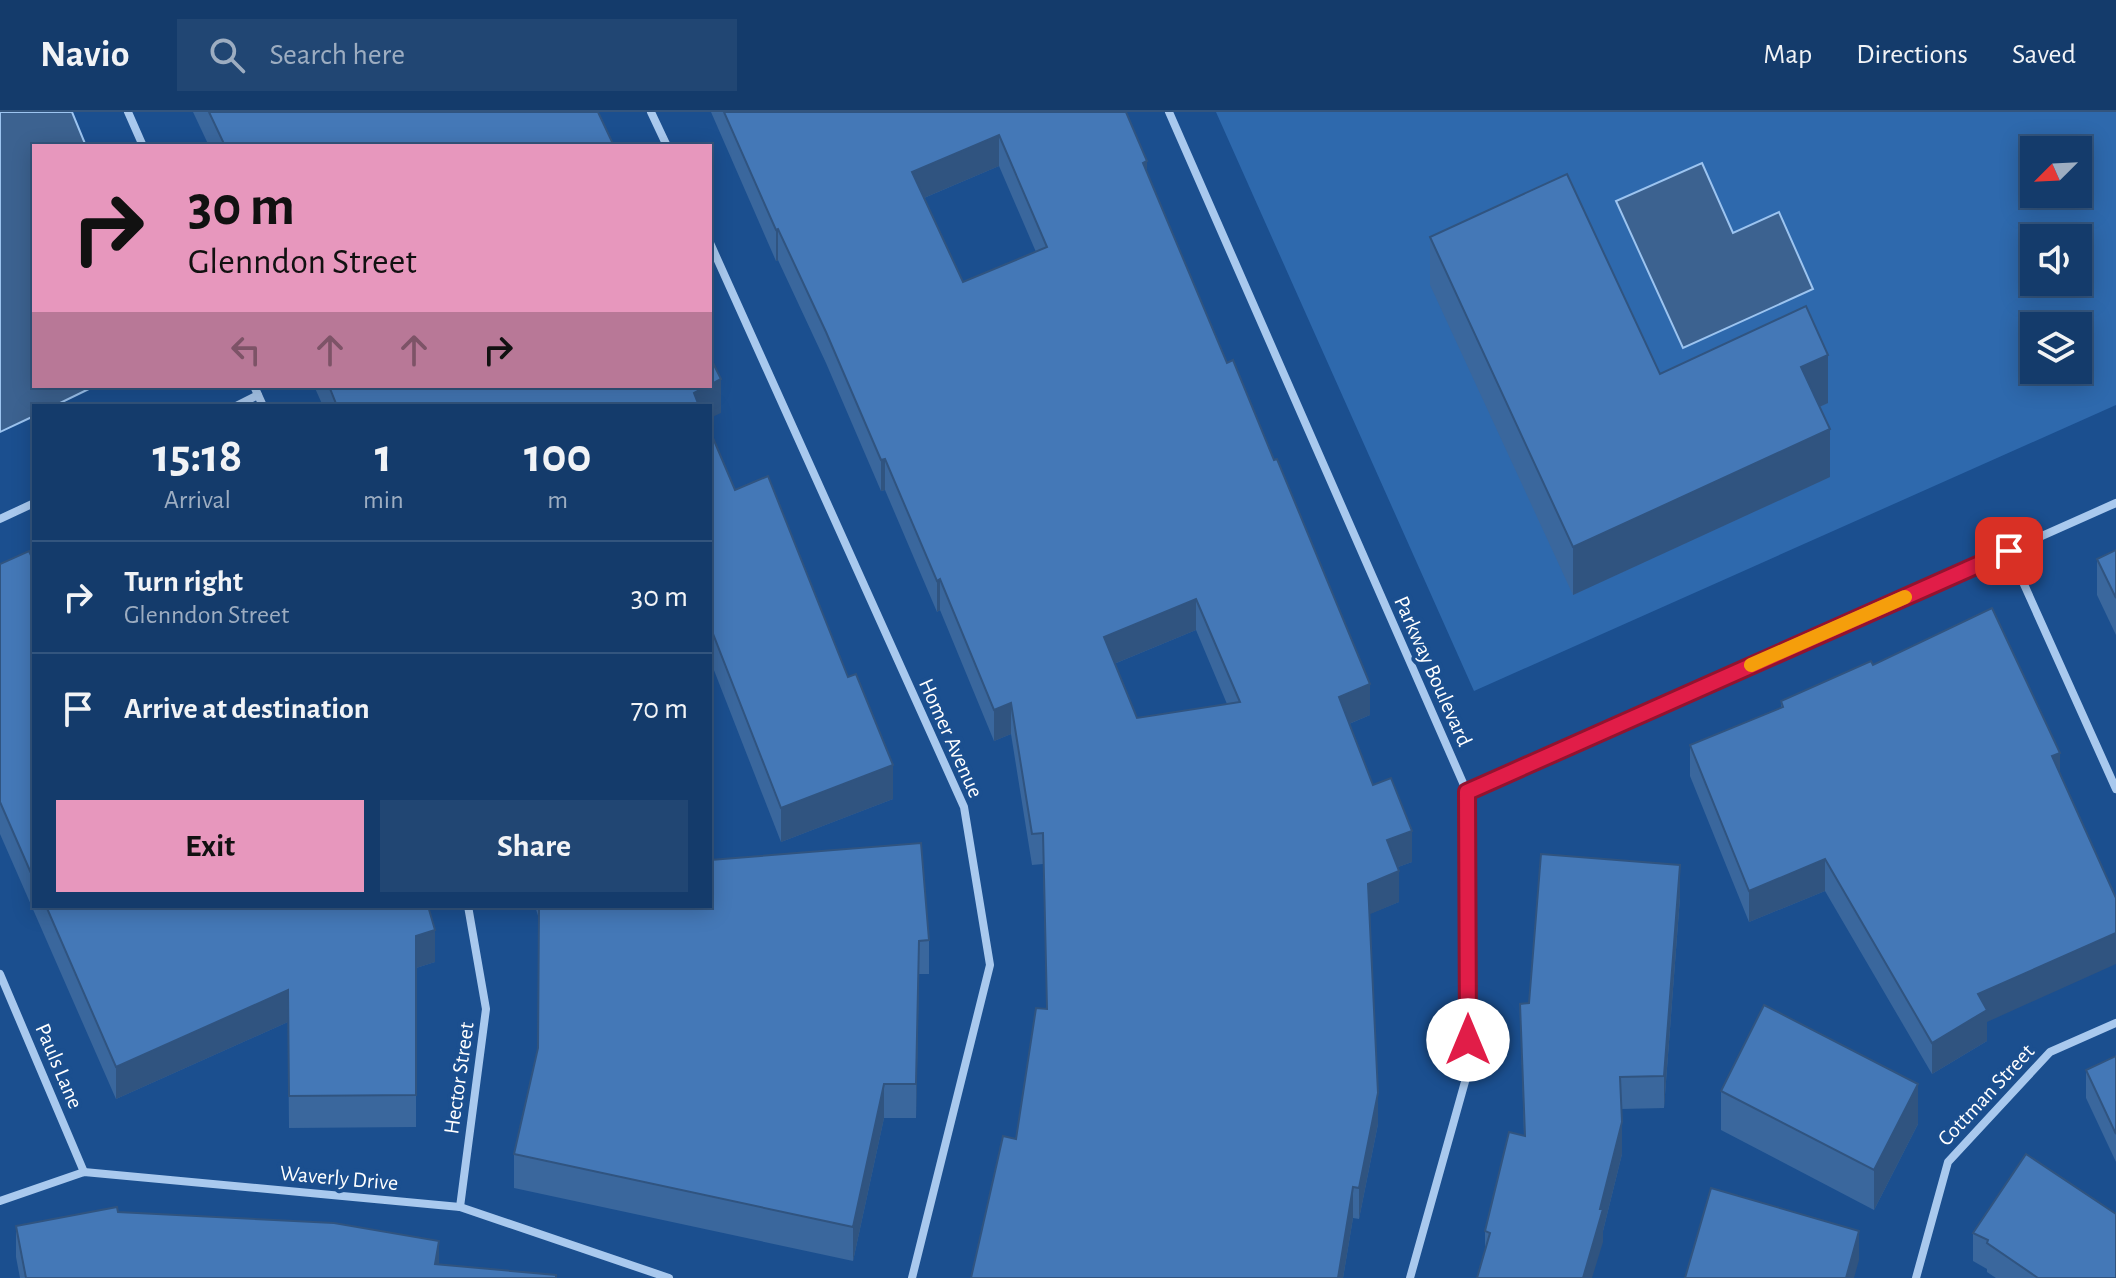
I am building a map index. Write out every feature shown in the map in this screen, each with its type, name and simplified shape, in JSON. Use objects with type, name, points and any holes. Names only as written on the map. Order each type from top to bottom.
[{"type":"street","points":[[128,112],[142,144]]},
{"type":"street","points":[[651,112],[666,144]]},
{"type":"street","name":"Parkway Boulevard","points":[[1169,112],[1467,792],[1468,1071],[1410,1278]]},
{"type":"street","name":"Homer Avenue","points":[[712,247],[964,807],[990,965],[912,1278]]},
{"type":"street","points":[[255,388],[262,404]]},
{"type":"street","points":[[240,404],[258,395]]},
{"type":"street","points":[[1467,792],[2116,503]]},
{"type":"street","points":[[0,519],[32,504]]},
{"type":"street","points":[[2009,551],[2116,789]]},
{"type":"street","name":"Hector Street","points":[[460,1207],[486,1009],[468,908]]},
{"type":"street","name":"Pauls Lane","points":[[0,974],[84,1172]]},
{"type":"street","name":"Cottman Street","points":[[1916,1278],[1948,1162],[2050,1052],[2116,1023]]},
{"type":"street","name":"Waverly Drive","points":[[0,1201],[84,1172],[460,1207],[669,1278]]},
{"type":"shaded area","points":[[0,112],[72,112],[85,144],[32,144],[32,388],[91,388],[58,404],[32,404],[32,417],[0,432]]},
{"type":"shaded area","points":[[1216,112],[2116,112],[2116,405],[1474,691]]},
{"type":"shaded area","points":[[1702,163],[1733,233],[1779,212],[1813,289],[1683,348],[1616,201]]},
{"type":"building","points":[[209,112],[598,112],[613,144],[224,144]]},
{"type":"building","points":[[724,112],[1126,112],[1147,161],[1143,163],[1227,363],[1233,360],[1370,684],[1339,697],[1373,785],[1391,778],[1412,831],[1387,840],[1399,871],[1368,884],[1378,1093],[1359,1188],[1353,1187],[1338,1278],[971,1278],[1003,1136],[1016,1139],[1036,1008],[1047,1009],[1043,833],[1032,834],[1011,703],[994,710],[940,579],[937,581],[885,459],[881,460],[826,332],[776,230]],"holes":[[[999,135],[1047,247],[963,282],[912,172]],[[1196,599],[1240,702],[1137,718],[1104,637]]]},
{"type":"building","points":[[1567,174],[1660,374],[1806,306],[1828,355],[1801,367],[1830,429],[1573,547],[1430,237]]},
{"type":"building","points":[[712,361],[721,379],[712,384]]},
{"type":"building","points":[[330,388],[703,388],[694,393],[698,404],[336,404]]},
{"type":"building","points":[[712,436],[735,490],[768,476],[848,677],[856,674],[893,765],[781,808],[712,631]]},
{"type":"building","points":[[2116,550],[2116,598],[2097,559]]},
{"type":"building","points":[[29,551],[32,558],[32,875],[0,802],[0,564]]},
{"type":"building","points":[[1992,608],[2060,753],[2052,756],[2116,898],[2116,933],[1978,994],[1987,1010],[1932,1043],[1825,859],[1749,891],[1690,745],[1783,707],[1781,701],[1871,661],[1873,665]]},
{"type":"building","points":[[921,843],[929,940],[919,941],[916,1084],[884,1084],[853,1227],[514,1154],[538,1048],[539,908],[712,908],[712,860]]},
{"type":"building","points":[[1541,854],[1680,865],[1664,1076],[1620,1077],[1622,1122],[1600,1209],[1603,1209],[1583,1278],[1477,1278],[1490,1233],[1485,1231],[1509,1132],[1525,1136],[1520,1004],[1529,1003]]},
{"type":"building","points":[[47,908],[429,908],[435,930],[416,936],[416,1095],[289,1096],[288,990],[116,1067]]},
{"type":"building","points":[[1764,1005],[1918,1084],[1874,1170],[1721,1091]]},
{"type":"building","points":[[2116,1056],[2116,1134],[2086,1070]]},
{"type":"building","points":[[2026,1154],[2116,1214],[2116,1278],[2038,1278],[1987,1243],[1988,1240],[1973,1233]]},
{"type":"building","points":[[1711,1188],[1859,1231],[1846,1278],[1685,1278]]},
{"type":"building","points":[[117,1207],[118,1212],[334,1223],[439,1241],[435,1264],[556,1275],[556,1278],[26,1278],[16,1226]]},
{"type":"slow traffic","points":[[1751,665],[1905,597]]},
{"type":"route","points":[[1468,1040],[1467,792],[2009,551]]}]
